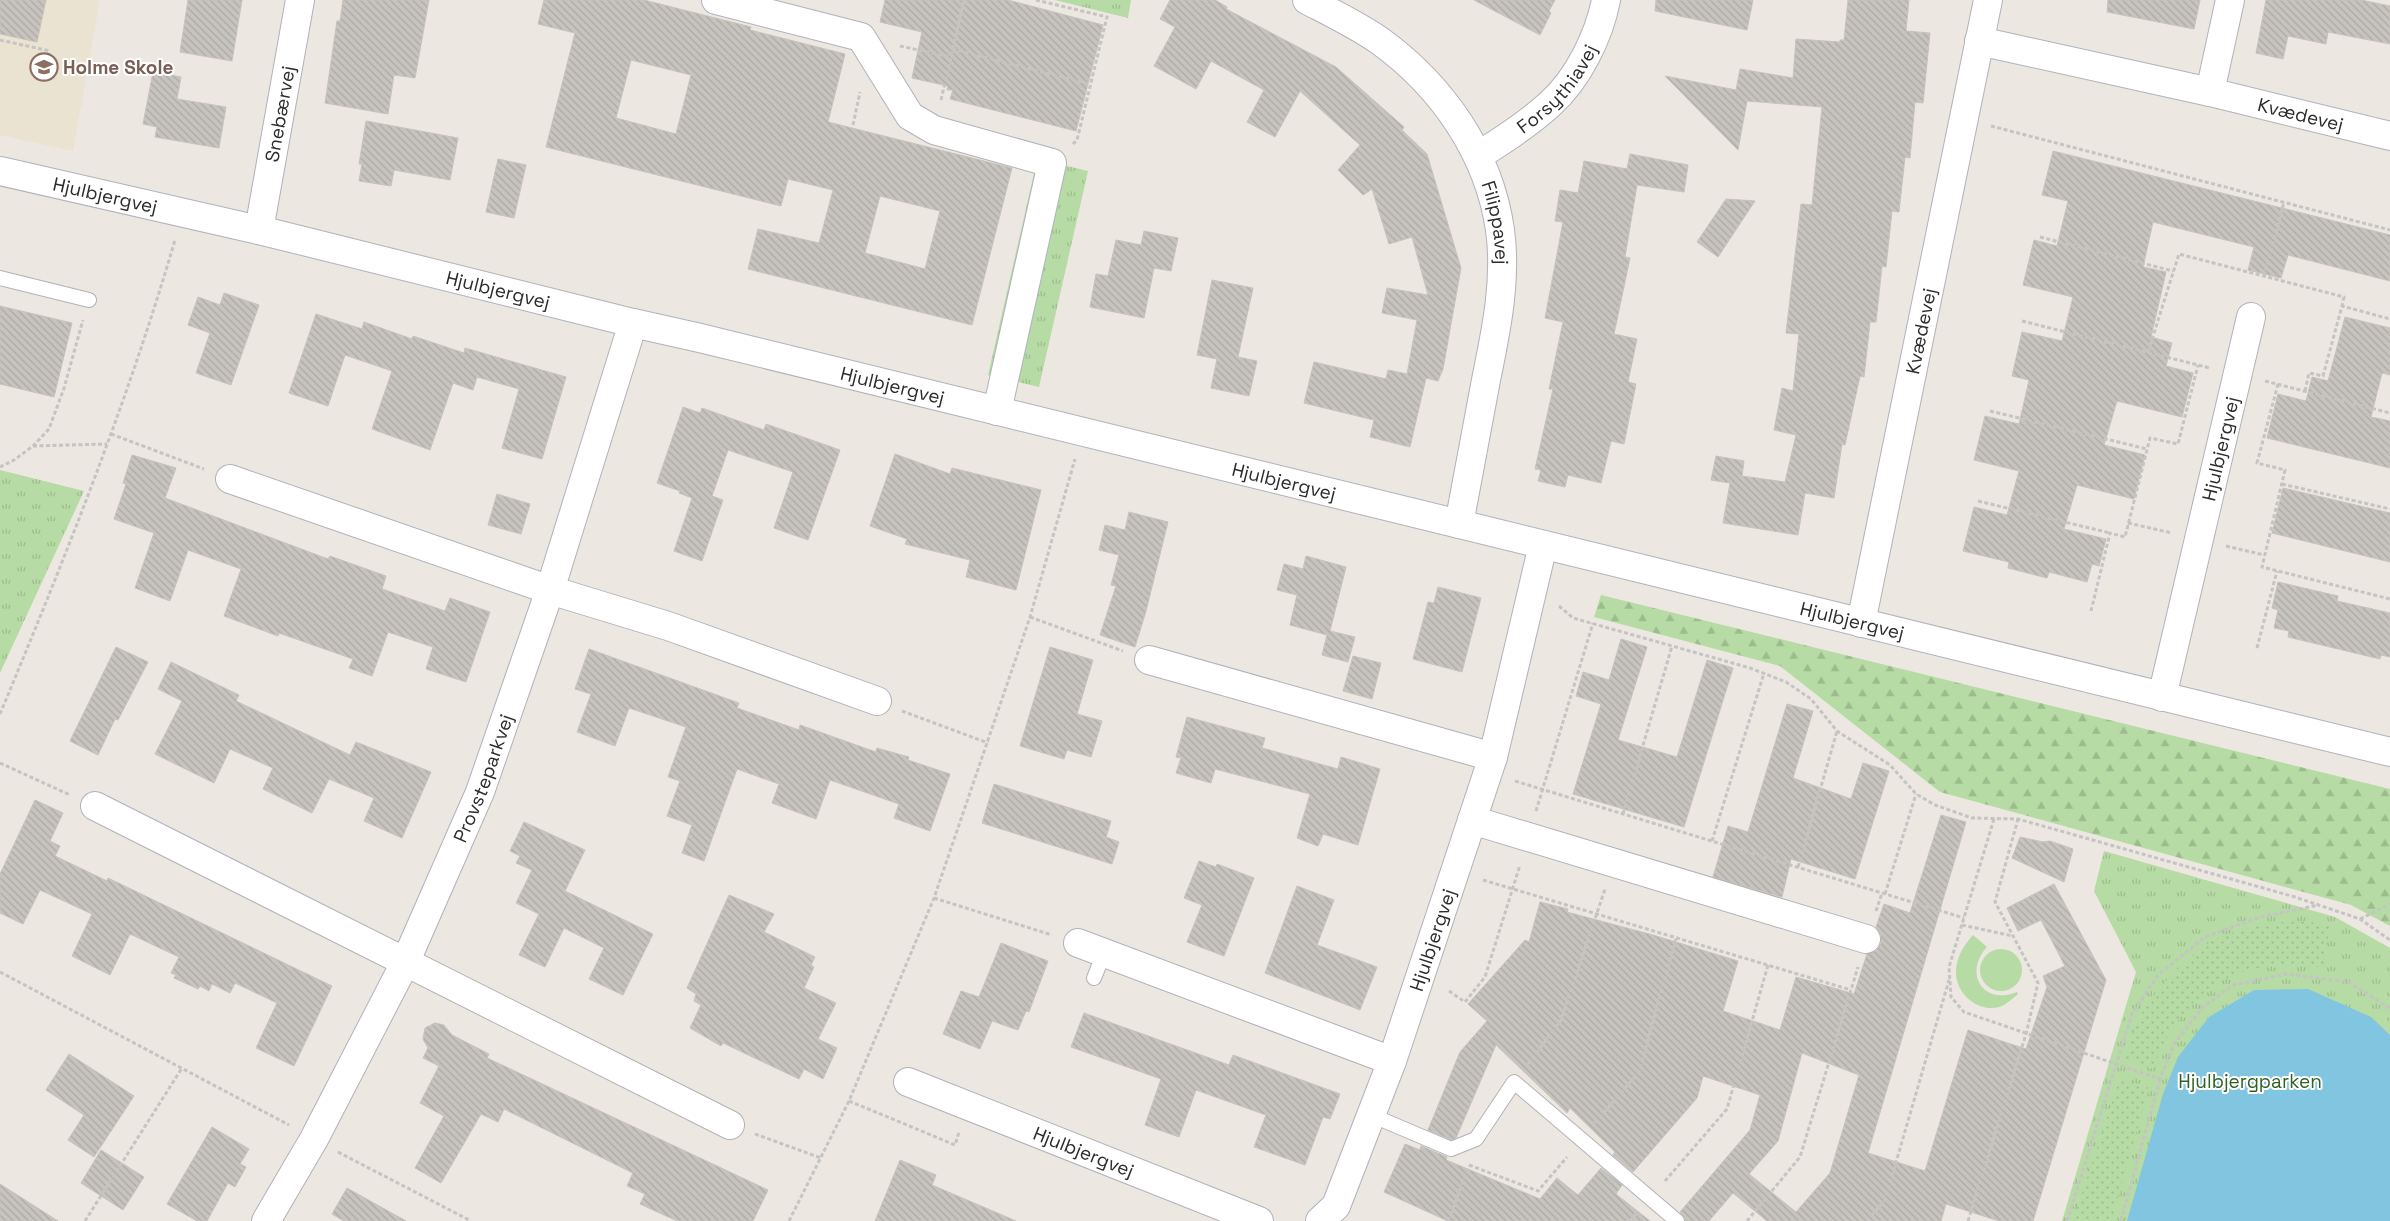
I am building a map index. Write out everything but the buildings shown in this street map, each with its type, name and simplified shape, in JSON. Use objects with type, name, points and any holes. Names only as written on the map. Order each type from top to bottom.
[{"type":"street","name":"Snebærvej","points":[[259,230],[300,0]]},
{"type":"street","points":[[716,0],[861,37],[910,116],[934,130],[1052,162],[997,410]]},
{"type":"street","name":"Filippavej","points":[[1308,0],[1380,41],[1414,69],[1436,92],[1459,123],[1478,156],[1493,196],[1500,231],[1501,298],[1459,524]]},
{"type":"street","name":"Forsythiavej","points":[[1478,156],[1551,103],[1571,78],[1588,50],[1606,0]]},
{"type":"street","name":"Kvædevej","points":[[1861,623],[1988,0]]},
{"type":"street","points":[[2210,92],[2230,0]]},
{"type":"street","name":"Kvædevej","points":[[1980,41],[2210,92],[2390,136]]},
{"type":"street","name":"Hjulbjergvej","points":[[0,171],[259,230],[2390,752]]},
{"type":"street","name":"Hjulbjergvej","points":[[2162,696],[2251,317]]},
{"type":"street","name":"Provsteparkvej","points":[[266,1221],[314,1139],[404,963],[480,792],[550,590],[633,323]]},
{"type":"street","points":[[230,479],[550,590],[668,626],[877,701]]},
{"type":"street","name":"Hjulbjergvej","points":[[1320,1221],[1336,1206],[1392,1061],[1493,757],[1543,545]]},
{"type":"street","points":[[1149,660],[1493,757]]},
{"type":"street","points":[[95,806],[404,963],[730,1125]]},
{"type":"street","points":[[1472,820],[1866,940]]},
{"type":"street","points":[[1078,943],[1392,1061]]},
{"type":"street","name":"Hjulbjergvej","points":[[908,1082],[1259,1221]]},
{"type":"lane","points":[[0,278],[89,300]]},
{"type":"lane","points":[[1094,978],[1104,953]]},
{"type":"lane","points":[[1371,1114],[1451,1150],[1476,1139],[1514,1082],[1677,1221]]},
{"type":"path","points":[[934,130],[964,0]]},
{"type":"path","points":[[1036,0],[1107,17],[1089,84],[1077,140],[1052,162]]},
{"type":"path","points":[[861,37],[950,57]]},
{"type":"path","points":[[0,40],[50,51]]},
{"type":"path","points":[[952,48],[1089,84]]},
{"type":"path","points":[[1964,119],[2390,230]]},
{"type":"path","points":[[2264,276],[2284,202]]},
{"type":"path","points":[[0,714],[108,444],[153,314],[182,213]]},
{"type":"path","points":[[2040,237],[2173,271]]},
{"type":"path","points":[[2148,352],[2179,254],[2344,298],[2323,376],[2309,373],[2305,391]]},
{"type":"path","points":[[0,467],[14,460],[33,446],[49,429],[64,388],[89,300]]},
{"type":"path","points":[[2342,306],[2390,319]]},
{"type":"path","points":[[2022,321],[2390,413]]},
{"type":"path","points":[[1978,501],[2125,537],[2150,438],[2178,444],[2198,364]]},
{"type":"path","points":[[2278,384],[2257,464],[2285,470],[2262,567],[2390,599]]},
{"type":"path","points":[[1990,411],[2147,449]]},
{"type":"path","points":[[789,1221],[849,1101],[934,898],[1030,617],[1082,432]]},
{"type":"path","points":[[111,434],[230,479]]},
{"type":"path","points":[[33,446],[108,444]]},
{"type":"path","points":[[2282,484],[2390,509]]},
{"type":"path","points":[[2091,611],[2110,533]]},
{"type":"path","points":[[2257,648],[2277,571]]},
{"type":"path","points":[[1536,574],[1558,606],[1573,618],[1764,673],[1786,682],[1810,699],[1838,732],[1890,766],[1916,794],[1935,805],[1963,814],[1994,820],[2018,819],[2319,905],[2360,919],[2390,940]]},
{"type":"path","points":[[1030,617],[1149,660]]},
{"type":"path","points":[[1624,814],[1672,646]]},
{"type":"path","points":[[1712,841],[1764,673]]},
{"type":"path","points":[[877,701],[988,743]]},
{"type":"path","points":[[1798,867],[1838,732]]},
{"type":"path","points":[[0,763],[95,806]]},
{"type":"path","points":[[1511,779],[1964,918]]},
{"type":"path","points":[[1747,1221],[1800,1157],[1866,940],[1916,794]]},
{"type":"path","points":[[1968,1221],[2026,1034],[2038,983],[1995,902],[2018,819]]},
{"type":"path","points":[[1994,820],[1949,967],[1951,997],[1964,1012],[2160,1079]]},
{"type":"path","points":[[1514,1082],[1561,1020],[1614,862]]},
{"type":"path","points":[[1478,878],[1851,990]]},
{"type":"path","points":[[934,898],[1078,943]]},
{"type":"path","points":[[2360,919],[2390,904]]},
{"type":"path","points":[[2067,1221],[2132,1014],[2158,976],[2205,937],[2260,917],[2319,905]]},
{"type":"path","points":[[1962,925],[2013,936]]},
{"type":"path","points":[[1451,1150],[1469,1166],[1538,1191],[1639,1072],[1676,938]]},
{"type":"path","points":[[1650,1198],[1727,1109],[1768,965]]},
{"type":"path","points":[[0,972],[471,1221]]},
{"type":"path","points":[[2120,1221],[2160,1079],[2174,1044],[2203,1007],[2233,986],[2286,974],[2348,982],[2390,1008]]},
{"type":"path","points":[[1867,1221],[1885,1200],[1950,977]]},
{"type":"path","points":[[85,1221],[182,1068]]},
{"type":"path","points":[[849,1101],[955,1146],[967,1106]]},
{"type":"path","points":[[730,1125],[821,1158]]},
{"type":"path","points":[[1448,1221],[1469,1166]]},
{"type":"shaded area","name":"Holme Skole","points":[[0,0],[100,0],[73,151],[0,135]]},
{"type":"green space","points":[[1055,0],[1131,0],[1128,18]]},
{"type":"green space","points":[[1059,164],[1088,171],[1039,387],[988,375],[1035,169]]},
{"type":"green space","points":[[0,470],[84,491],[0,673]]},
{"type":"green space","points":[[1601,595],[2390,789],[2390,926],[2351,905],[1940,792],[1780,666],[1594,617]]},
{"type":"green space","name":"Hjulbjergparken","points":[[2104,851],[2335,917],[2390,948],[2390,1221],[2062,1221],[2136,972],[2094,891]]},
{"type":"green space","points":[[2284,922],[2311,922],[2330,926],[2323,967],[2274,966],[2239,973],[2222,981],[2192,1004],[2169,1035],[2153,1069],[2125,1058],[2138,1022],[2148,1002],[2189,959],[2220,937]]},
{"type":"green space","points":[[1973,935],[1987,947],[1980,957],[1977,967],[1977,976],[1980,984],[1986,991],[1995,995],[2017,992],[2018,994],[2002,1006],[1991,1008],[1977,1004],[1964,995],[1957,981],[1957,962],[1963,948]]},
{"type":"green space","points":[[2001,949],[2016,955],[2022,970],[2016,985],[2001,991],[1986,985],[1980,970],[1986,955]]},
{"type":"green space","points":[[2120,1078],[2149,1088],[2111,1221],[2073,1221]]},
{"type":"water","points":[[2308,989],[2371,1017],[2390,1035],[2390,1221],[2127,1221],[2163,1094],[2178,1057],[2209,1017],[2254,990]]},
{"type":"place","name":"Holme Skole","points":[[44,67]]}]
